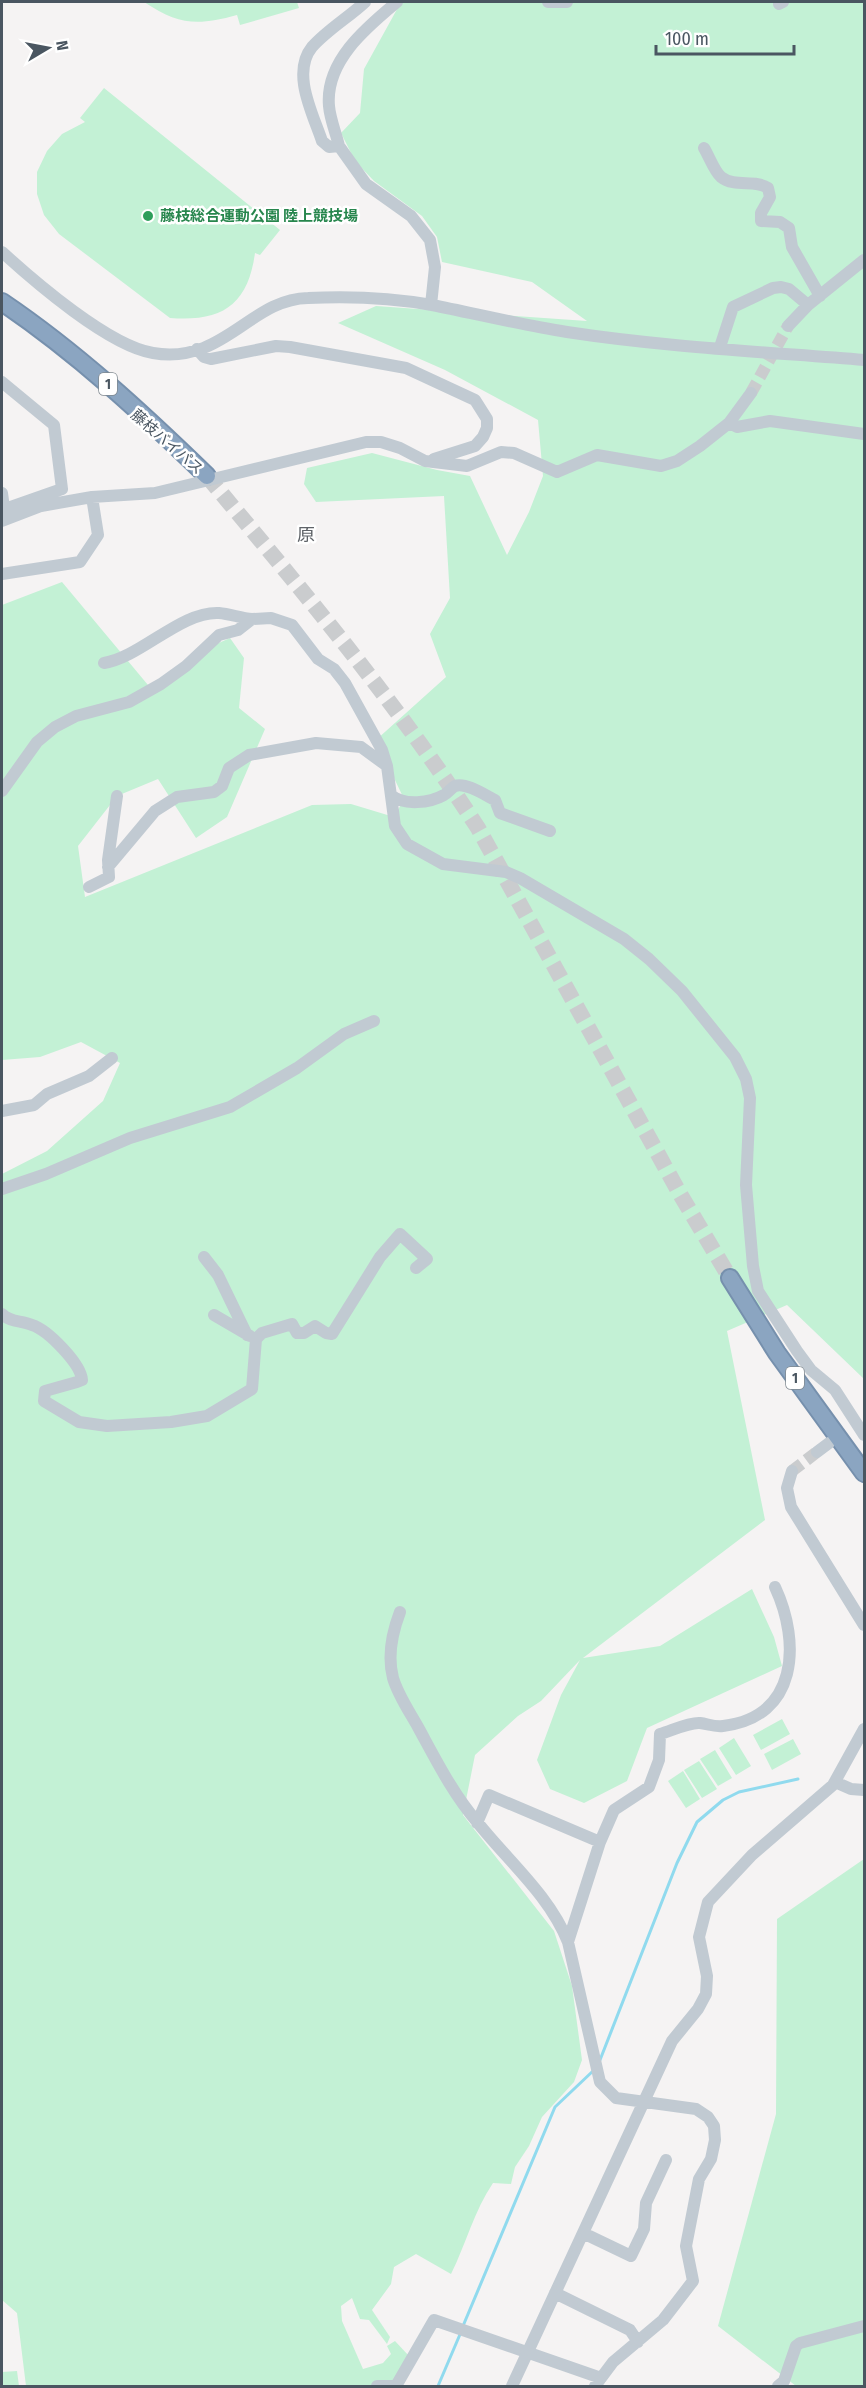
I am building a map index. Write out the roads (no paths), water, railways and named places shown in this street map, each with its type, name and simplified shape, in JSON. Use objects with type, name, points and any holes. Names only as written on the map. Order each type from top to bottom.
[{"type":"highway","name":"藤枝バイパス","points":[[2,302],[36,325],[113,388],[207,476],[80,367],[2,310]]},
{"type":"highway","name":"1","points":[[730,1278],[777,1353],[864,1473]]},
{"type":"street","points":[[339,146],[329,147],[322,141],[304,85],[304,67],[311,48],[365,2]]},
{"type":"street","points":[[397,2],[358,38],[333,75],[329,106],[339,146],[366,184],[411,216],[430,240],[435,267],[430,305]]},
{"type":"street","points":[[548,2],[567,2]]},
{"type":"street","points":[[704,148],[721,177],[736,183],[763,185],[768,188],[770,197],[761,213],[761,221],[780,222],[789,228],[792,247],[820,296]]},
{"type":"street","points":[[2,252],[106,334],[126,346],[155,354],[178,354],[214,345],[266,310],[291,300],[323,298],[430,305],[570,333],[864,360]]},
{"type":"street","points":[[788,326],[808,305],[864,260]]},
{"type":"street","points":[[720,347],[733,307],[781,287],[789,289],[808,305]]},
{"type":"street","points":[[197,349],[204,357],[212,359],[276,346],[291,347],[406,368],[475,400],[487,419],[487,428],[483,438],[475,446],[425,461]]},
{"type":"street","points":[[2,382],[54,425],[62,489],[4,517]]},
{"type":"street","points":[[4,517],[41,506],[92,496],[155,493],[366,442],[381,442],[400,448],[425,461],[467,466],[501,452],[514,453],[557,472],[597,455],[661,466],[676,461],[700,446],[729,423],[751,393]]},
{"type":"street","points":[[729,423],[736,427],[770,420],[864,434]]},
{"type":"street","points":[[2,493],[4,517]]},
{"type":"street","points":[[2,574],[80,562],[98,535],[92,496]]},
{"type":"street","points":[[104,663],[121,660],[188,622],[207,615],[219,613],[252,619],[271,618],[292,625],[318,659],[334,669],[345,682],[371,730],[387,766],[395,826],[407,844],[443,864],[506,872],[520,878],[624,939],[682,991],[735,1057],[746,1079],[750,1098],[746,1185],[753,1266],[758,1291],[797,1351],[812,1370],[835,1390],[851,1426],[864,1435]]},
{"type":"street","points":[[2,791],[26,754],[56,727],[76,716],[129,702],[153,689],[199,656],[219,635],[238,630],[252,619]]},
{"type":"street","points":[[108,867],[155,812],[177,797],[214,792],[222,786],[229,768],[249,755],[316,743],[360,747],[387,766]]},
{"type":"street","points":[[391,795],[399,802],[412,803],[444,796],[455,786],[464,786],[495,800],[500,813],[550,831]]},
{"type":"street","points":[[89,887],[109,877],[108,867],[117,796]]},
{"type":"street","points":[[2,1189],[46,1174],[130,1138],[230,1107],[297,1068],[344,1034],[374,1021]]},
{"type":"street","points":[[2,1111],[34,1105],[48,1094],[89,1076],[112,1058]]},
{"type":"street","points":[[252,1337],[292,1324],[297,1333],[304,1334],[315,1326],[332,1334],[380,1257],[400,1234],[427,1259],[416,1268]]},
{"type":"street","points":[[2,1314],[11,1321],[32,1325],[44,1332],[64,1351],[81,1374],[82,1380],[78,1382],[45,1392],[44,1401],[79,1422],[107,1426],[171,1422],[207,1416],[252,1389],[252,1337],[218,1275],[204,1257]]},
{"type":"street","points":[[214,1315],[252,1337]]},
{"type":"street","points":[[816,1452],[829,1443]]},
{"type":"street","points":[[792,1471],[787,1488],[791,1507],[864,1625]]},
{"type":"street","points":[[568,1942],[600,1842],[614,1810],[649,1787],[659,1760],[660,1734],[699,1723],[724,1726],[760,1714],[772,1705],[781,1693],[788,1674],[789,1643],[786,1611],[774,1587]]},
{"type":"street","points":[[377,2386],[395,2386],[434,2320],[527,2352],[598,2382],[613,2362],[663,2320],[693,2281],[686,2246],[699,2179],[711,2159],[715,2140],[714,2126],[708,2117],[696,2109],[616,2098],[600,2082],[568,1942],[563,1929],[534,1886],[477,1823],[452,1788],[393,1677],[390,1640],[400,1611]]},
{"type":"street","points":[[512,2386],[672,2041],[698,2009],[706,1994],[707,1976],[699,1937],[708,1902],[752,1854],[809,1808],[835,1782],[864,1729]]},
{"type":"street","points":[[835,1782],[851,1789],[864,1790]]},
{"type":"street","points":[[477,1823],[489,1795],[600,1842]]},
{"type":"street","points":[[583,2233],[631,2256],[644,2229],[645,2203],[666,2160]]},
{"type":"street","points":[[555,2293],[630,2330],[638,2342]]},
{"type":"street","points":[[778,2386],[784,2381],[795,2346],[864,2326]]},
{"type":"waterway","points":[[600,2060],[677,1863],[697,1822],[723,1800],[739,1792],[798,1779]]},
{"type":"waterway","points":[[463,2326],[555,2107],[593,2071]]},
{"type":"waterway","points":[[438,2386],[461,2332]]},
{"type":"tunnel","points":[[751,393],[788,326]]},
{"type":"tunnel","points":[[207,476],[382,692],[478,828],[680,1194],[730,1278]]},
{"type":"tunnel","points":[[792,1471],[817,1452]]},
{"type":"place","name":"藤枝総合運動公園 陸上競技場","points":[[148,216]]},
{"type":"district","name":"原","points":[[306,535]]}]
